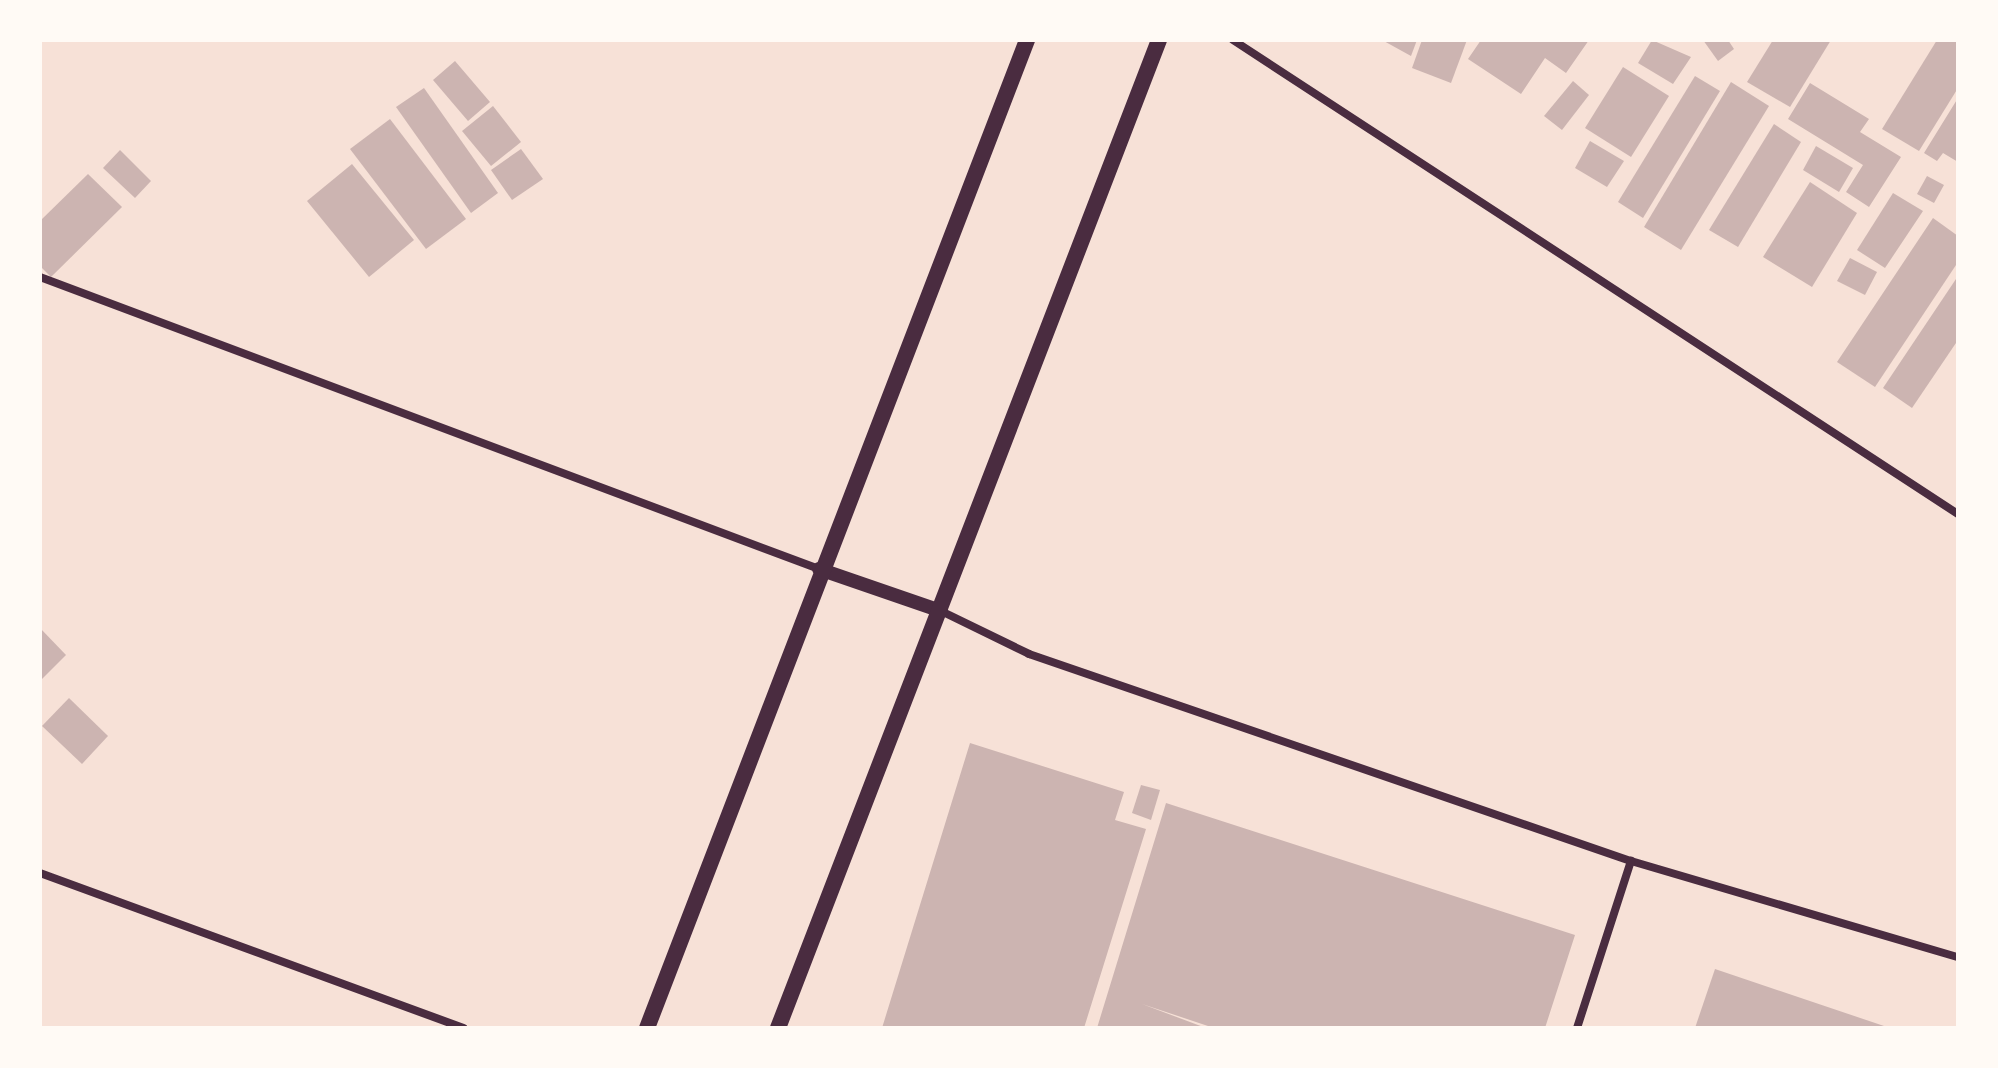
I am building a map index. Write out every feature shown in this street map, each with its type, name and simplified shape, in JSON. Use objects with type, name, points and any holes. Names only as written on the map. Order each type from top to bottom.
[{"type":"main road","points":[[647,1028],[819,569],[1027,40]]},
{"type":"main road","points":[[778,1028],[1159,40]]},
{"type":"street","points":[[1233,40],[1958,514]]},
{"type":"street","points":[[40,277],[819,569],[941,611],[1029,654],[1631,861],[1958,957]]},
{"type":"street","points":[[1577,1028],[1631,861]]},
{"type":"street","points":[[40,873],[464,1028]]},
{"type":"building","points":[[1382,40],[1417,40],[1411,56]]},
{"type":"building","points":[[1422,40],[1467,40],[1451,83],[1412,68]]},
{"type":"building","points":[[1481,40],[1589,40],[1566,73],[1545,58],[1521,94],[1468,59]]},
{"type":"building","points":[[1652,40],[1691,57],[1673,84],[1638,63]]},
{"type":"building","points":[[1703,40],[1728,40],[1734,49],[1718,61]]},
{"type":"building","points":[[1773,40],[1831,40],[1790,107],[1747,82]]},
{"type":"building","points":[[1937,40],[1958,40],[1958,88],[1919,151],[1882,129]]},
{"type":"building","points":[[455,61],[490,102],[468,121],[433,80]]},
{"type":"building","points":[[1623,67],[1669,96],[1631,157],[1585,128]]},
{"type":"building","points":[[1695,76],[1720,91],[1643,218],[1618,202]]},
{"type":"building","points":[[1573,81],[1589,95],[1562,130],[1544,116]]},
{"type":"building","points":[[1731,82],[1769,106],[1681,250],[1644,227]]},
{"type":"building","points":[[1810,83],[1869,119],[1860,132],[1901,157],[1869,207],[1846,192],[1863,165],[1788,119]]},
{"type":"building","points":[[424,88],[498,193],[471,213],[396,107]]},
{"type":"building","points":[[1958,98],[1958,162],[1943,153],[1937,161],[1924,153]]},
{"type":"building","points":[[493,106],[521,142],[491,166],[462,131]]},
{"type":"building","points":[[390,119],[466,219],[426,249],[350,149]]},
{"type":"building","points":[[1774,124],[1801,142],[1738,247],[1709,230]]},
{"type":"building","points":[[1590,141],[1624,161],[1607,187],[1575,168]]},
{"type":"building","points":[[1816,146],[1853,168],[1839,192],[1803,170]]},
{"type":"building","points":[[521,149],[543,179],[512,200],[491,170]]},
{"type":"building","points":[[120,150],[151,181],[135,198],[103,168]]},
{"type":"building","points":[[352,164],[414,240],[369,277],[307,201]]},
{"type":"building","points":[[88,174],[122,207],[51,277],[40,266],[40,221]]},
{"type":"building","points":[[1927,176],[1944,185],[1934,203],[1917,194]]},
{"type":"building","points":[[1810,182],[1857,213],[1812,287],[1763,257]]},
{"type":"building","points":[[1893,193],[1923,211],[1885,268],[1857,250]]},
{"type":"building","points":[[1933,218],[1958,236],[1958,262],[1875,387],[1837,362]]},
{"type":"building","points":[[1850,258],[1877,272],[1865,295],[1837,281]]},
{"type":"building","points":[[1958,276],[1958,340],[1912,408],[1883,388]]},
{"type":"building","points":[[40,628],[66,655],[40,681]]},
{"type":"building","points":[[69,698],[108,736],[82,764],[42,726]]},
{"type":"building","points":[[970,743],[1124,792],[1115,820],[1146,829],[1084,1028],[882,1028]]},
{"type":"building","points":[[1141,785],[1160,790],[1151,820],[1132,813]]},
{"type":"building","points":[[1166,803],[1575,935],[1545,1028],[1214,1028],[1142,1004],[1206,1028],[1097,1028]]},
{"type":"building","points":[[1715,969],[1887,1027],[1695,1028]]}]
